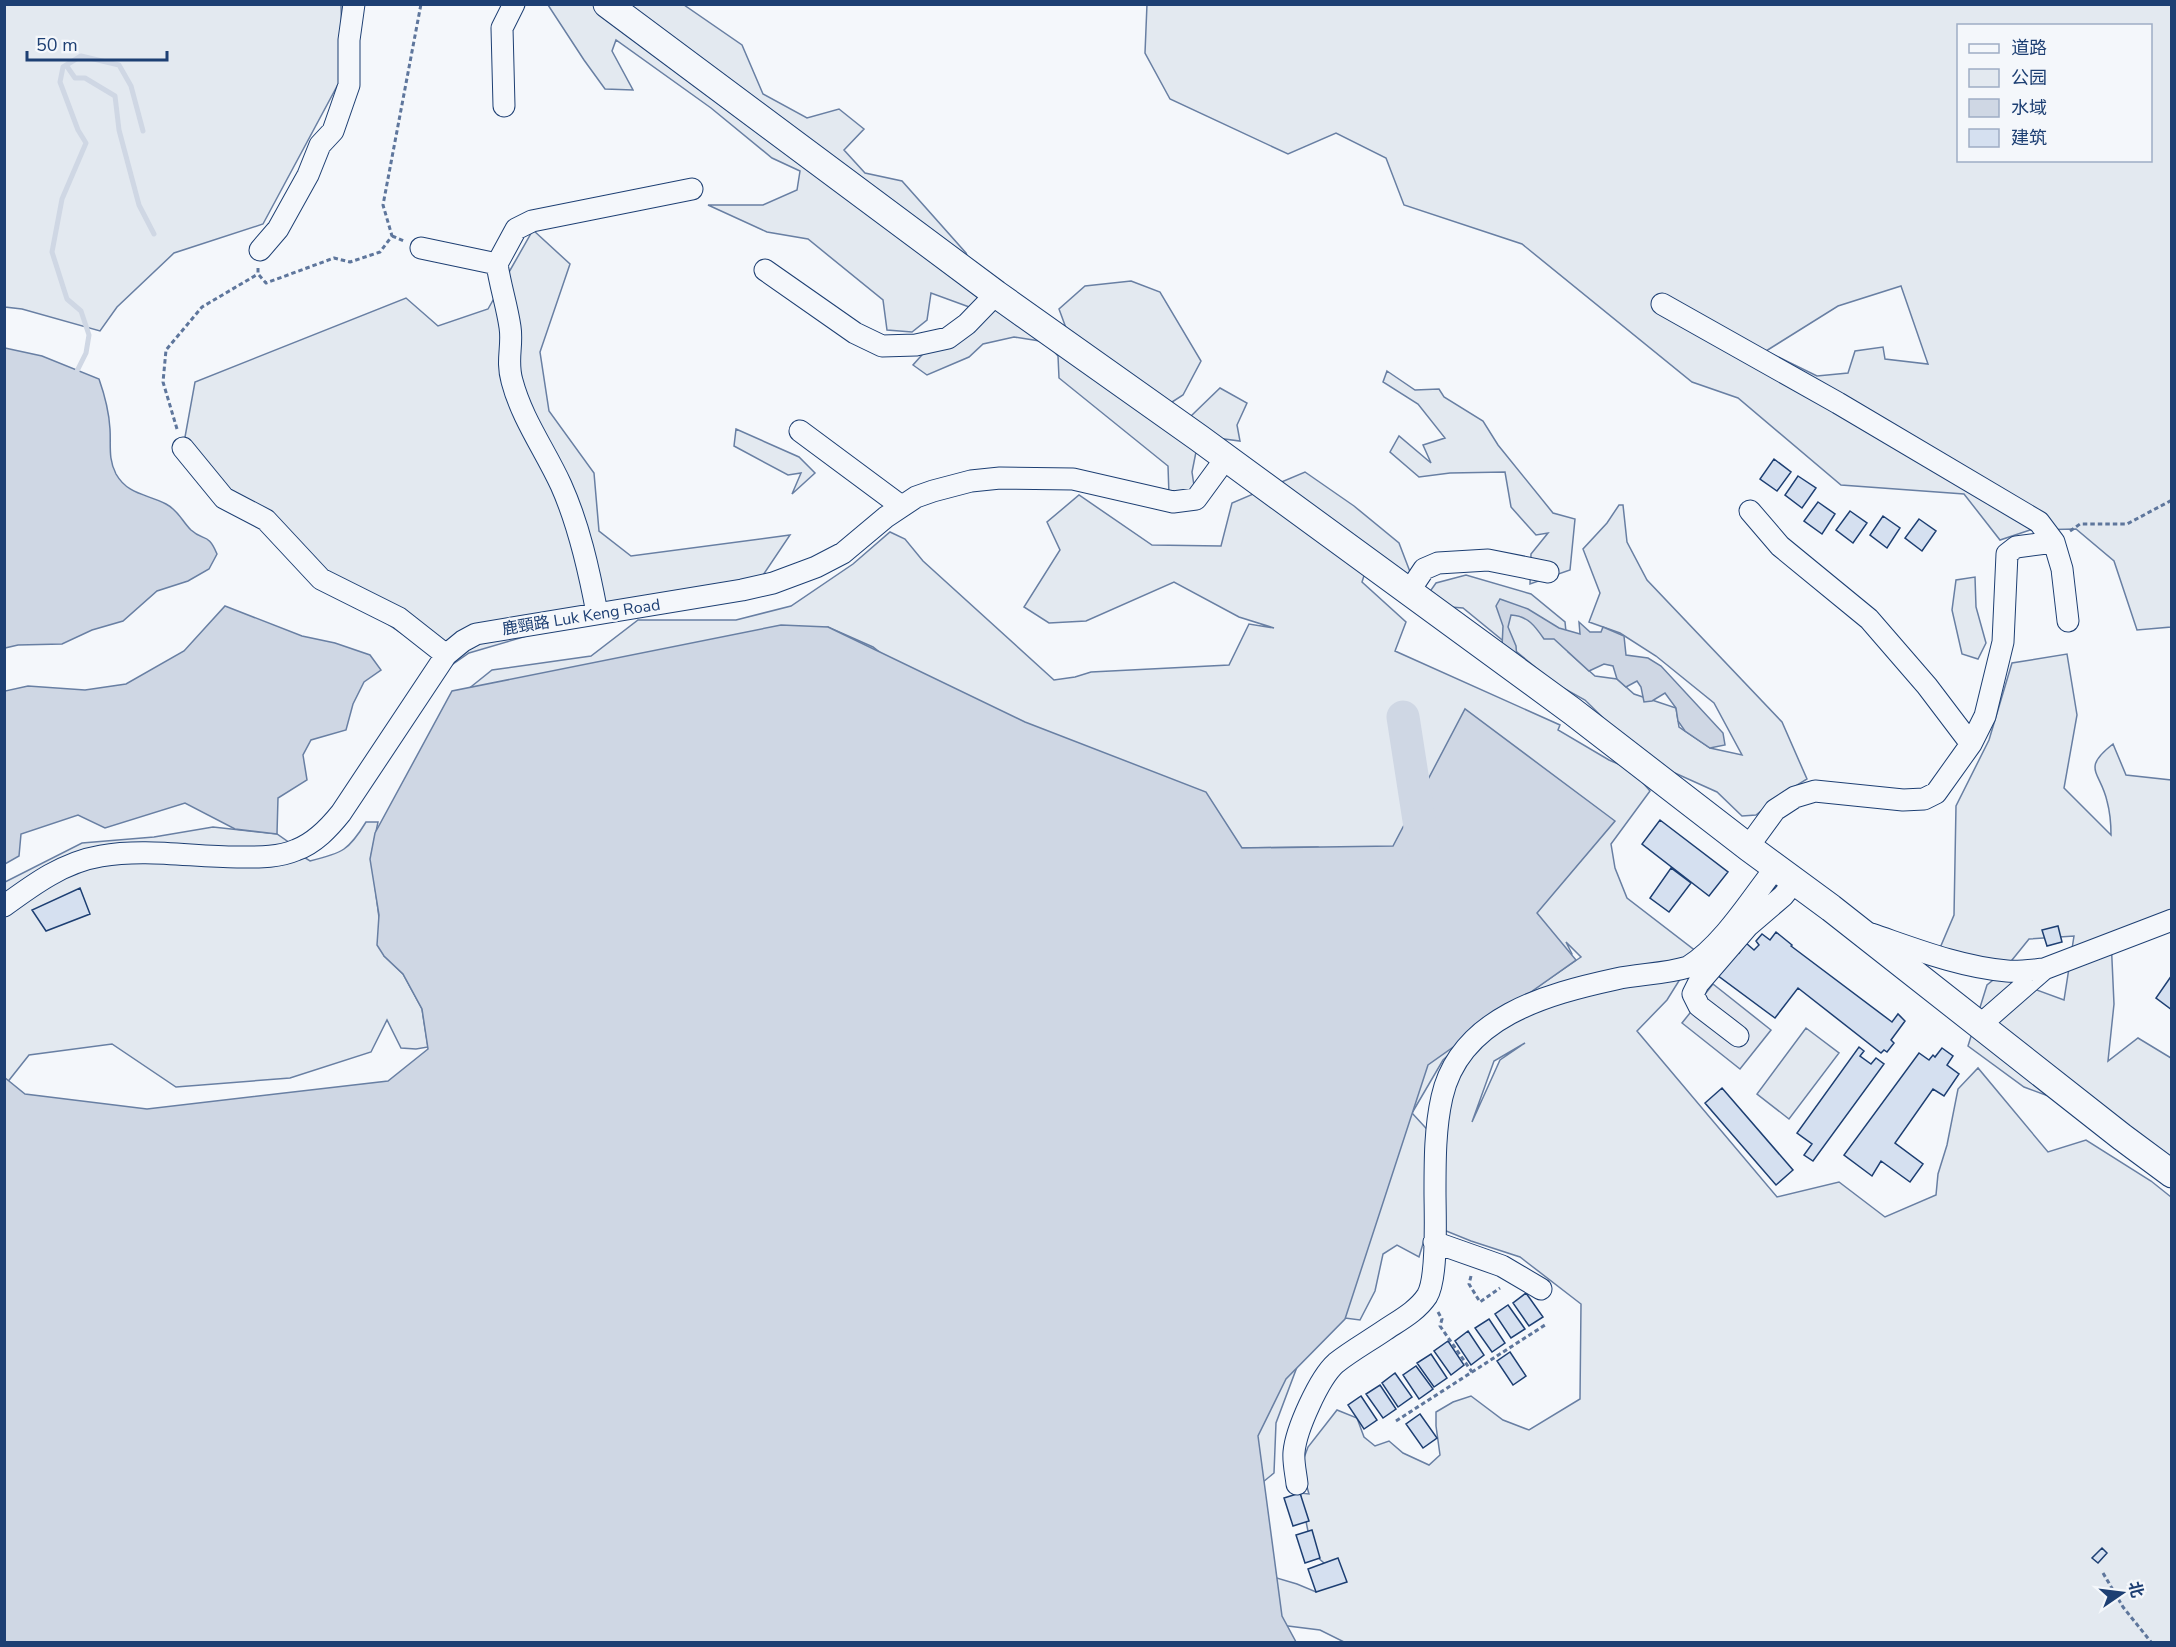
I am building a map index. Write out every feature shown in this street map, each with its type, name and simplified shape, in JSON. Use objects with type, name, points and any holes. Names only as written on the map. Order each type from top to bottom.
[{"type":"main road","points":[[607,4],[996,294],[1226,458],[1572,711],[1859,930],[2172,1174]]},
{"type":"street","points":[[260,250],[278,229],[308,175],[320,146],[333,131],[349,85],[349,40],[354,4]]},
{"type":"street","points":[[504,106],[502,28],[514,4]]},
{"type":"street","points":[[597,613],[586,562],[562,488],[531,428],[512,382],[508,361],[510,327],[497,264],[516,229],[532,221],[692,189]]},
{"type":"street","points":[[421,248],[497,264]]},
{"type":"street","points":[[765,270],[855,333],[882,346],[916,345],[948,338],[967,324],[996,294]]},
{"type":"street","points":[[1662,304],[1838,403],[2039,522],[2054,542],[2062,569],[2068,621]]},
{"type":"street","points":[[801,431],[901,506]]},
{"type":"street","points":[[183,448],[225,498],[266,520],[321,579],[399,618],[446,655]]},
{"type":"street","name":"鹿頸路 Luk Keng Road","points":[[4,906],[32,885],[59,870],[100,856],[162,854],[266,857],[282,855],[303,847],[321,835],[335,820],[446,655],[463,641],[484,632],[742,590],[794,576],[843,553],[901,506],[916,497],[951,485],[1000,478],[1073,480],[1173,502],[1196,499],[1226,458]]},
{"type":"street","points":[[1750,512],[1780,546],[1869,619],[1927,686],[1971,744]]},
{"type":"street","points":[[1748,847],[1775,810],[1795,797],[1815,791],[1903,800],[1924,799],[1936,793],[1971,744],[1985,716],[2003,642],[2007,554],[2016,547],[2054,542]]},
{"type":"street","points":[[1408,592],[1424,568],[1438,563],[1488,560],[1548,572]]},
{"type":"street","points":[[1738,1036],[1699,1006],[1693,994],[1698,984],[1748,926],[1783,897],[1786,874]]},
{"type":"street","points":[[1297,1484],[1294,1453],[1298,1435],[1321,1380],[1335,1364],[1418,1308],[1428,1294],[1432,1276],[1434,1242],[1436,1133],[1442,1095],[1453,1067],[1469,1045],[1492,1023],[1530,1003],[1589,985],[1688,967],[1697,961],[1786,874]]},
{"type":"street","points":[[1859,930],[1946,959],[1976,967],[2009,971],[2044,969],[2172,920]]},
{"type":"street","points":[[1980,1024],[2044,969]]},
{"type":"street","points":[[1434,1242],[1502,1266],[1541,1289]]},
{"type":"path","points":[[260,250],[258,274],[266,283],[334,258],[350,262],[380,252],[392,236],[383,204],[422,4]]},
{"type":"path","points":[[183,448],[163,382],[166,350],[202,307],[258,274]]},
{"type":"path","points":[[2054,542],[2080,524],[2127,524],[2172,500]]},
{"type":"path","points":[[1475,1257],[1469,1284],[1480,1302],[1509,1282]]},
{"type":"path","points":[[1442,1319],[1440,1326],[1472,1373]]},
{"type":"path","points":[[1396,1421],[1545,1325]]},
{"type":"path","points":[[2103,1573],[2123,1607],[2151,1642]]},
{"type":"green space","points":[[1147,4],[2171,5],[2171,627],[2137,630],[2114,561],[2076,529],[2030,530],[2000,540],[1964,494],[1841,485],[1738,398],[1692,382],[1522,244],[1404,205],[1386,158],[1336,133],[1288,154],[1170,99],[1145,53]],"holes":[[[1901,286],[1928,364],[1885,359],[1883,347],[1855,351],[1848,373],[1817,376],[1766,351],[1838,306]]]},
{"type":"green space","points":[[4,5],[341,5],[343,75],[263,224],[174,253],[117,307],[100,331],[22,309],[5,307]]},
{"type":"green space","points":[[548,5],[684,5],[742,45],[763,94],[807,118],[839,109],[864,129],[844,150],[865,173],[902,181],[966,253],[977,279],[979,295],[972,308],[931,293],[927,320],[912,332],[887,330],[883,300],[808,239],[767,232],[708,205],[763,205],[797,190],[800,171],[772,158],[711,108],[616,40],[612,51],[633,90],[605,89]]},
{"type":"green space","points":[[533,230],[570,264],[540,352],[549,411],[594,473],[599,531],[631,556],[790,535],[757,584],[595,616],[469,653],[450,666],[321,579],[218,491],[183,448],[195,382],[406,298],[438,326],[488,309]]},
{"type":"green space","points":[[1131,281],[1160,292],[1201,361],[1183,395],[1169,404],[1066,328],[1059,309],[1085,286]]},
{"type":"green space","points":[[995,301],[1197,447],[1192,472],[1196,499],[1169,495],[1168,466],[1059,378],[1058,356],[1046,342],[1014,337],[983,344],[969,357],[927,375],[913,365],[938,337]]},
{"type":"green space","points":[[1387,371],[1415,390],[1439,389],[1444,397],[1483,421],[1498,445],[1553,513],[1575,519],[1570,570],[1530,584],[1531,554],[1548,533],[1536,535],[1511,507],[1505,472],[1450,473],[1419,477],[1390,452],[1399,436],[1431,463],[1423,445],[1445,438],[1418,404],[1383,382]]},
{"type":"green space","points":[[1220,388],[1247,403],[1237,425],[1240,441],[1209,437],[1191,416]]},
{"type":"green space","points":[[736,429],[799,457],[815,473],[792,494],[801,473],[788,475],[734,446]]},
{"type":"green space","points":[[1305,472],[1354,506],[1399,543],[1412,577],[1368,563],[1362,582],[1406,622],[1395,651],[1560,725],[1558,730],[1609,760],[1632,770],[1650,791],[1611,844],[1615,868],[1627,898],[1697,952],[1667,1000],[1637,1031],[1777,1197],[1839,1182],[1885,1217],[1936,1195],[1938,1174],[1947,1145],[1958,1089],[1978,1068],[2048,1152],[2086,1140],[2151,1181],[2171,1197],[2171,1642],[1344,1642],[1320,1630],[1280,1625],[1266,1593],[1277,1578],[1316,1592],[1336,1577],[1309,1550],[1308,1531],[1300,1493],[1309,1494],[1301,1466],[1308,1447],[1337,1410],[1357,1418],[1364,1437],[1375,1446],[1389,1441],[1403,1453],[1429,1465],[1440,1455],[1436,1412],[1453,1402],[1471,1396],[1503,1420],[1529,1430],[1580,1399],[1581,1304],[1520,1257],[1429,1224],[1419,1257],[1397,1245],[1383,1254],[1375,1291],[1360,1320],[1345,1318],[1297,1367],[1276,1423],[1274,1473],[1257,1487],[1245,1482],[1401,894],[1318,847],[1228,848],[917,682],[873,647],[828,627],[462,694],[492,670],[591,656],[638,620],[736,620],[791,606],[853,564],[890,532],[905,539],[923,561],[1054,680],[1091,672],[1229,665],[1249,624],[1274,628],[1239,617],[1174,582],[1086,621],[1049,623],[1024,607],[1060,550],[1047,522],[1079,495],[1152,545],[1221,546],[1232,503]],"holes":[[[1566,942],[1581,957],[1503,1011],[1457,1062],[1435,1138],[1412,1113],[1443,1060],[1534,977],[1572,954]],[[1525,1043],[1500,1060],[1472,1122],[1494,1061]]]},
{"type":"green space","points":[[1619,505],[1623,505],[1627,542],[1647,580],[1782,722],[1807,779],[1781,795],[1756,815],[1742,816],[1717,792],[1646,760],[1585,700],[1556,684],[1463,608],[1425,605],[1436,583],[1466,575],[1531,594],[1565,622],[1568,652],[1595,676],[1617,679],[1634,694],[1676,708],[1679,727],[1710,748],[1742,755],[1714,703],[1656,656],[1620,633],[1589,622],[1600,593],[1583,549],[1607,523]]},
{"type":"green space","points":[[1975,577],[1976,607],[1986,643],[1978,659],[1962,654],[1952,610],[1956,580]]},
{"type":"green space","points":[[2067,654],[2077,715],[2064,788],[2111,835],[2108,805],[2095,771],[2095,765],[2103,752],[2113,744],[2126,775],[2171,780],[2171,917],[2111,938],[2114,1004],[2108,1061],[2138,1038],[2171,1058],[2171,1178],[2121,1123],[2024,1087],[1968,1046],[1987,985],[1993,980],[1940,948],[1954,915],[1956,806],[1989,740],[2012,663]],"holes":[[[2074,936],[2064,1000],[2012,981],[2008,965],[2029,939]]]},
{"type":"green space","points":[[366,822],[378,822],[371,856],[384,956],[403,974],[422,1009],[428,1047],[401,1048],[387,1020],[371,1052],[290,1078],[176,1087],[112,1044],[29,1055],[6,1084],[5,882],[82,843],[154,837],[213,827],[277,834],[297,848],[299,854],[310,861],[338,853],[350,845]]},
{"type":"green space","points":[[1806,1028],[1839,1053],[1789,1119],[1757,1094]]},
{"type":"shaded area","points":[[1713,984],[1771,1030],[1740,1069],[1682,1023]]},
{"type":"water","points":[[5,348],[42,356],[99,379],[108,410],[111,457],[116,474],[132,490],[170,506],[195,534],[211,543],[217,554],[209,569],[188,581],[157,591],[123,621],[92,630],[62,644],[18,645],[5,648]]},
{"type":"water","points":[[1500,599],[1528,609],[1559,628],[1580,634],[1579,622],[1590,632],[1601,632],[1603,627],[1624,636],[1626,655],[1648,658],[1661,666],[1723,733],[1725,745],[1710,748],[1685,731],[1678,721],[1676,708],[1665,693],[1652,701],[1644,702],[1641,687],[1637,681],[1626,687],[1617,679],[1613,666],[1604,664],[1589,671],[1554,639],[1544,639],[1527,620],[1511,615],[1508,627],[1516,646],[1517,659],[1502,648],[1503,626],[1496,606]]},
{"type":"water","points":[[225,606],[302,636],[335,643],[370,655],[381,670],[364,682],[353,704],[346,730],[311,740],[303,755],[307,780],[278,798],[277,834],[235,829],[185,803],[105,828],[78,815],[21,834],[19,856],[5,864],[5,691],[28,686],[85,690],[126,684],[184,651]]},
{"type":"water","points":[[781,625],[828,627],[1025,722],[1206,792],[1242,848],[1393,846],[1465,709],[1615,821],[1537,913],[1576,960],[1428,1065],[1345,1319],[1286,1379],[1258,1436],[1282,1616],[1296,1642],[5,1642],[4,1077],[25,1094],[147,1109],[388,1081],[428,1049],[422,1009],[403,974],[384,956],[377,945],[379,915],[370,859],[375,833],[452,691]]},
{"type":"building","points":[[1774,459],[1791,472],[1777,491],[1760,479]]},
{"type":"building","points":[[1798,476],[1816,488],[1802,508],[1785,495]]},
{"type":"building","points":[[1818,502],[1835,514],[1822,534],[1804,521]]},
{"type":"building","points":[[1850,511],[1867,523],[1853,543],[1836,530]]},
{"type":"building","points":[[1883,516],[1900,528],[1887,548],[1870,535]]},
{"type":"building","points":[[1919,519],[1936,531],[1922,551],[1905,538]]},
{"type":"building","points":[[1660,820],[1728,872],[1709,896],[1642,844]]},
{"type":"building","points":[[1671,868],[1691,883],[1669,912],[1650,898]]},
{"type":"building","points":[[80,888],[90,914],[46,931],[32,910]]},
{"type":"building","points":[[2058,926],[2062,942],[2047,946],[2042,930]]},
{"type":"building","points":[[1776,932],[1791,946],[1892,1022],[1898,1014],[1905,1021],[1891,1040],[1894,1043],[1887,1052],[1884,1050],[1881,1053],[1798,988],[1775,1018],[1717,975],[1734,948],[1739,953],[1746,943],[1754,950],[1759,945],[1756,941],[1762,934],[1770,940]]},
{"type":"building","points":[[2172,975],[2172,1010],[2156,998]]},
{"type":"building","points":[[1859,1047],[1864,1051],[1860,1056],[1871,1064],[1876,1058],[1884,1064],[1813,1161],[1804,1155],[1812,1144],[1797,1133]]},
{"type":"building","points":[[1942,1048],[1953,1056],[1947,1065],[1959,1074],[1944,1096],[1933,1089],[1895,1143],[1923,1164],[1910,1182],[1881,1161],[1872,1176],[1844,1155],[1919,1053],[1929,1060],[1933,1055],[1935,1057]]},
{"type":"building","points":[[1722,1088],[1793,1170],[1776,1185],[1705,1103]]},
{"type":"building","points":[[1526,1293],[1543,1317],[1529,1326],[1513,1303]]},
{"type":"building","points":[[1508,1305],[1525,1329],[1511,1338],[1495,1314]]},
{"type":"building","points":[[1489,1319],[1505,1343],[1492,1352],[1475,1328]]},
{"type":"building","points":[[1468,1331],[1484,1355],[1471,1365],[1455,1341]]},
{"type":"building","points":[[1448,1341],[1464,1365],[1451,1375],[1434,1351]]},
{"type":"building","points":[[1510,1352],[1526,1376],[1513,1385],[1497,1361]]},
{"type":"building","points":[[1431,1354],[1447,1378],[1434,1387],[1417,1363]]},
{"type":"building","points":[[1416,1366],[1433,1389],[1419,1399],[1403,1375]]},
{"type":"building","points":[[1395,1373],[1412,1397],[1398,1407],[1382,1383]]},
{"type":"building","points":[[1380,1385],[1396,1409],[1383,1418],[1366,1394]]},
{"type":"building","points":[[1361,1396],[1377,1420],[1364,1429],[1348,1405]]},
{"type":"building","points":[[1420,1414],[1437,1438],[1423,1448],[1406,1424]]},
{"type":"building","points":[[1300,1493],[1309,1521],[1293,1526],[1284,1498]]},
{"type":"building","points":[[1312,1530],[1320,1558],[1305,1563],[1296,1535]]},
{"type":"building","points":[[2102,1548],[2107,1553],[2098,1563],[2092,1558]]},
{"type":"building","points":[[1338,1558],[1347,1582],[1316,1592],[1308,1569]]},
{"type":"waterway","points":[[77,371],[86,353],[89,335],[81,311],[67,299],[52,252],[62,199],[86,143],[78,130],[60,82],[63,67],[81,56],[119,65],[131,86],[143,131]]},
{"type":"waterway","points":[[66,65],[75,78],[85,78],[115,96],[119,130],[139,205],[154,234]]},
{"type":"waterway","points":[[1403,717],[1423,846]]}]
